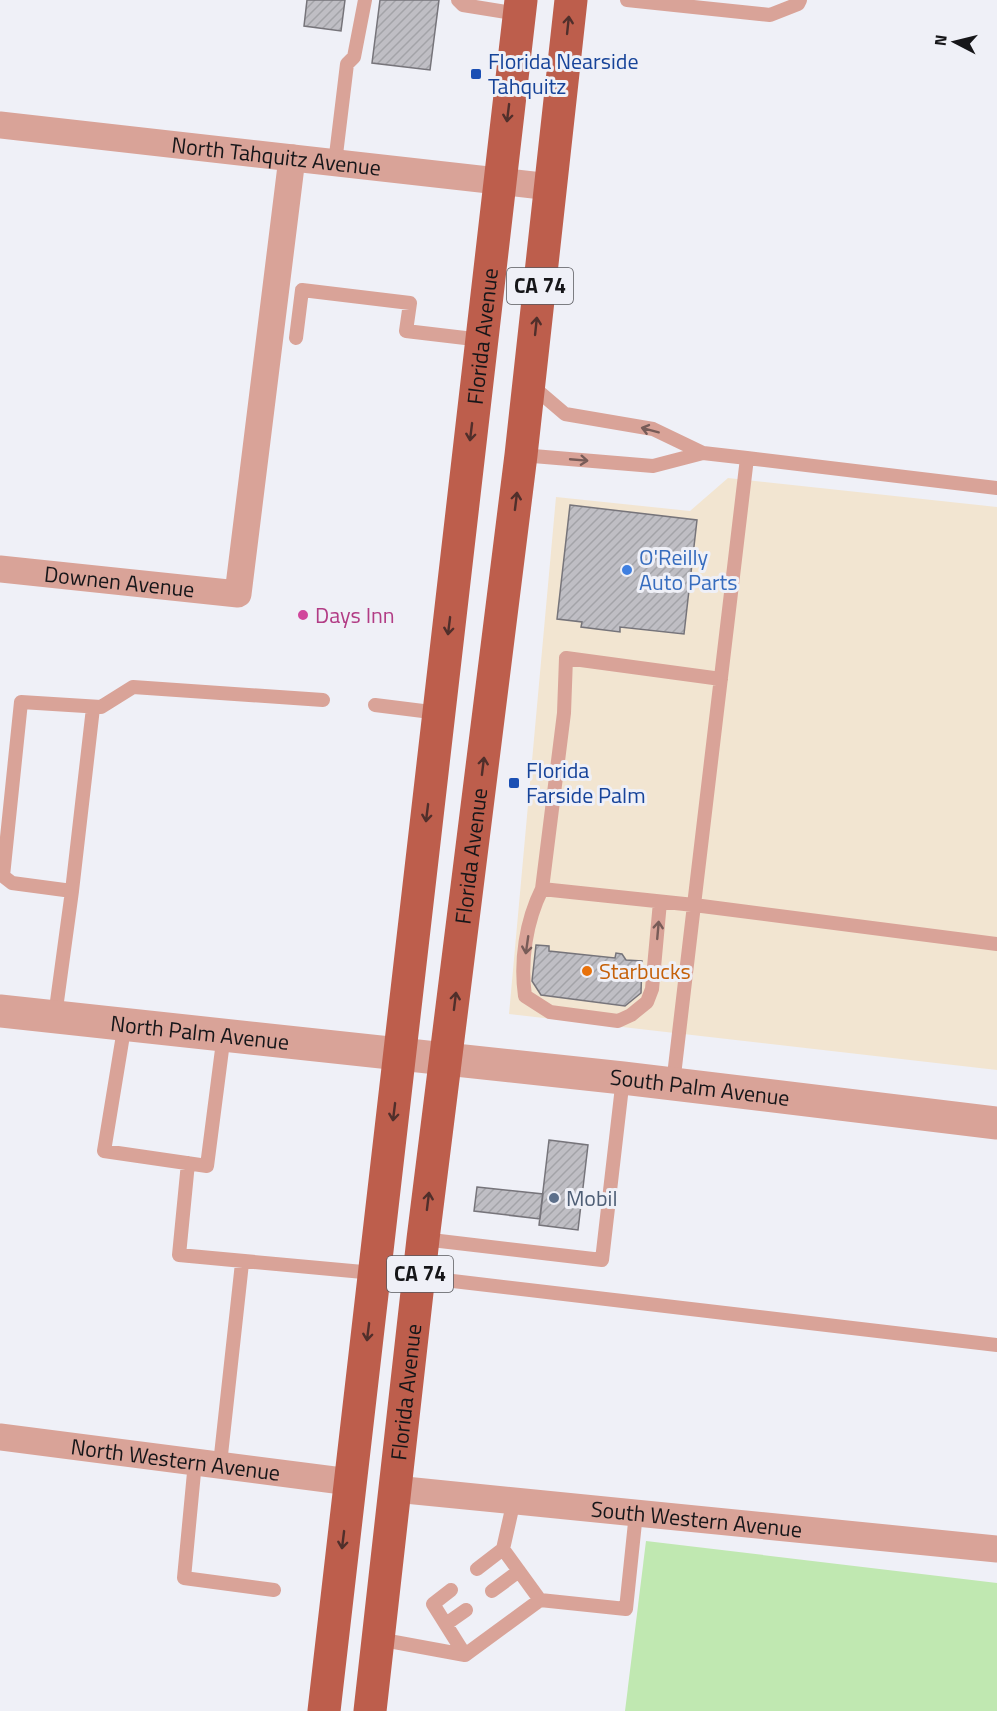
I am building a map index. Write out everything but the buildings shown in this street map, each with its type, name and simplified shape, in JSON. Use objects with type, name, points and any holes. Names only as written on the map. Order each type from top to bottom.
[{"type":"main road","name":"Florida Avenue","points":[[370,1711],[423,1239],[448,1059],[530,384],[571,0]]},
{"type":"main road","name":"Florida Avenue","points":[[324,1711],[520,7]]},
{"type":"street","name":"North Tahquitz Avenue","points":[[0,125],[551,187]]},
{"type":"street","name":"Downen Avenue","points":[[0,569],[238,594],[292,158]]},
{"type":"street","name":"North Palm Avenue","points":[[0,1011],[401,1054]]},
{"type":"street","name":"South Palm Avenue","points":[[401,1054],[623,1077],[997,1123]]},
{"type":"street","name":"North Western Avenue","points":[[0,1437],[350,1482]]},
{"type":"street","name":"South Western Avenue","points":[[395,1489],[997,1549]]},
{"type":"lane","points":[[335,163],[347,64],[354,57],[365,0]]},
{"type":"lane","points":[[458,0],[463,5],[520,7]]},
{"type":"lane","points":[[627,0],[770,15],[798,4],[800,0]]},
{"type":"lane","points":[[296,338],[302,290],[410,303],[406,331],[482,340]]},
{"type":"lane","points":[[530,384],[565,414],[653,429],[703,453],[997,488]]},
{"type":"lane","points":[[521,455],[653,466],[703,453]]},
{"type":"lane","points":[[672,1084],[747,458]]},
{"type":"lane","points":[[660,902],[652,989],[647,1002],[631,1015],[618,1021],[550,1012],[525,996],[522,977],[531,910],[542,889],[564,713],[566,658],[721,679]]},
{"type":"lane","points":[[72,891],[12,883],[3,876],[21,702],[101,708],[133,687],[323,700]]},
{"type":"lane","points":[[375,705],[439,713]]},
{"type":"lane","points":[[55,1016],[93,708]]},
{"type":"lane","points":[[542,889],[694,905],[997,944]]},
{"type":"lane","points":[[124,1023],[104,1151],[207,1166],[224,1034]]},
{"type":"lane","points":[[423,1239],[602,1260],[623,1077]]},
{"type":"lane","points":[[188,1163],[179,1255],[242,1263],[374,1273]]},
{"type":"lane","points":[[242,1263],[208,1463],[184,1578],[274,1590]]},
{"type":"lane","points":[[419,1277],[997,1345]]},
{"type":"lane","points":[[477,1569],[503,1549],[514,1500]]},
{"type":"lane","points":[[378,1639],[465,1655],[540,1600],[627,1609],[636,1513]]},
{"type":"lane","points":[[503,1549],[540,1600]]},
{"type":"lane","points":[[492,1591],[519,1571]]},
{"type":"lane","points":[[451,1590],[433,1604],[465,1655]]},
{"type":"lane","points":[[446,1624],[466,1610]]},
{"type":"shaded area","points":[[728,478],[997,507],[997,1070],[509,1014],[556,497],[690,511]]},
{"type":"green space","points":[[646,1541],[997,1583],[997,1711],[625,1711]]},
{"type":"place","name":"Florida Nearside Tahquitz","points":[[476,74]]},
{"type":"place","name":"O'Reilly Auto Parts","points":[[627,570]]},
{"type":"place","name":"Days Inn","points":[[303,615]]},
{"type":"place","name":"Florida Farside Palm","points":[[514,783]]},
{"type":"place","name":"Starbucks","points":[[587,971]]},
{"type":"place","name":"Mobil","points":[[554,1198]]}]
